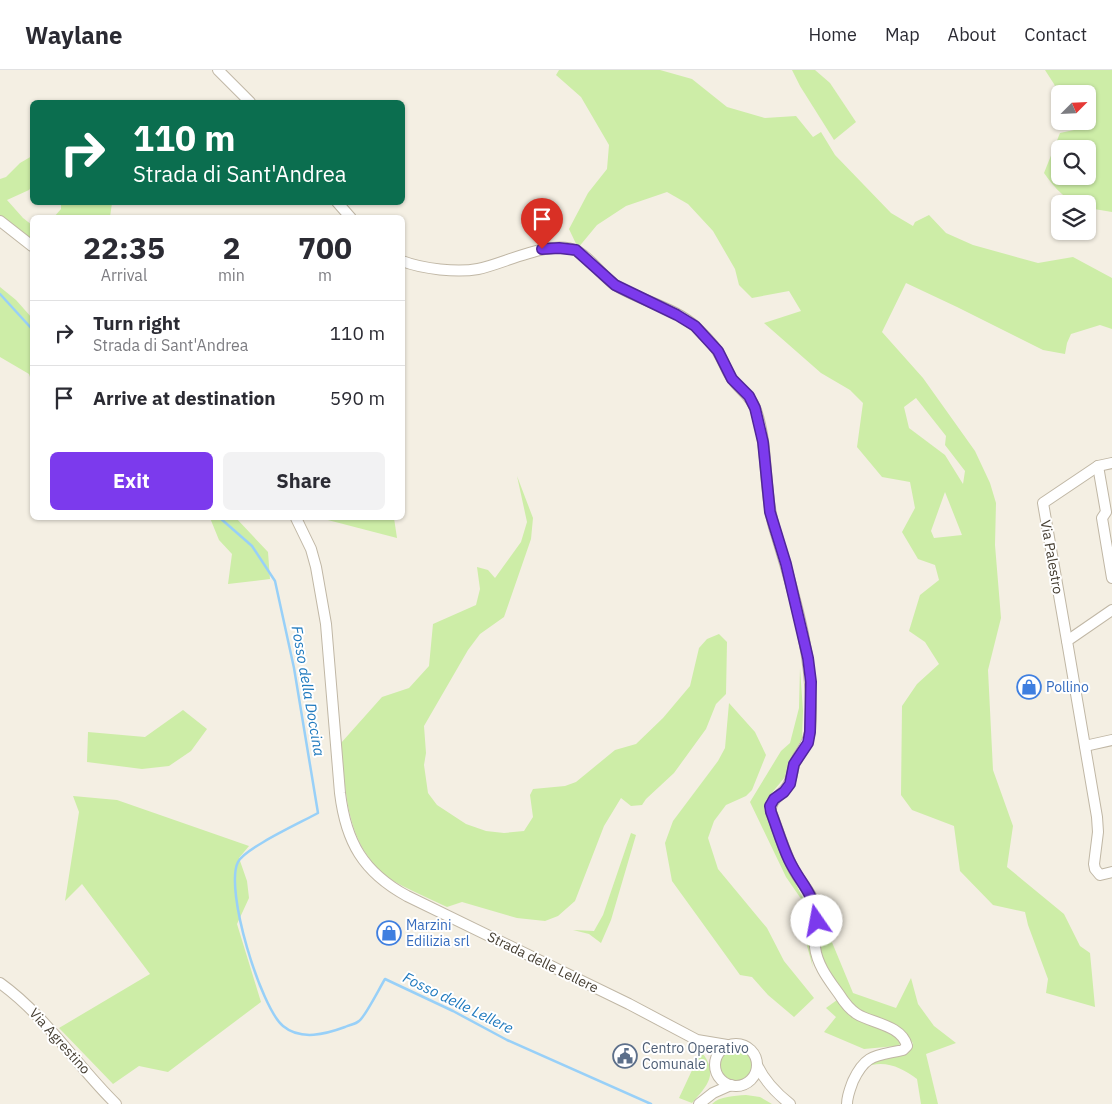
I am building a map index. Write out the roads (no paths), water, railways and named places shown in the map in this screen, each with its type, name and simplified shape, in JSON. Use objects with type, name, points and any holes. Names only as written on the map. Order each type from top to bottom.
[{"type":"street","points":[[218,70],[248,100]]},
{"type":"street","points":[[340,205],[349,215]]},
{"type":"street","points":[[0,221],[30,244]]},
{"type":"street","points":[[405,262],[416,266],[437,269],[476,269],[542,249],[576,250],[615,285],[677,315],[695,326],[718,351],[732,379],[749,396],[759,421],[770,512],[786,564],[808,658],[811,682],[808,743],[794,764],[790,784],[784,792],[774,799],[770,806],[771,812],[796,874],[811,894],[816,907],[815,948],[824,973],[842,1000],[853,1011],[894,1031],[902,1037],[906,1044],[904,1050],[880,1054],[862,1064],[849,1090],[847,1104]]},
{"type":"street","points":[[1111,571],[1102,518],[1109,512],[1098,466],[1112,463]]},
{"type":"street","name":"Via Palestro","points":[[1098,466],[1043,503],[1098,824],[1094,867],[1097,874],[1101,875],[1112,872]]},
{"type":"street","name":"Strada delle Lellere","points":[[297,520],[310,549],[318,577],[326,624],[342,806],[346,830],[362,859],[376,875],[400,892],[629,1004],[697,1040],[710,1053],[716,1069]]},
{"type":"street","points":[[1067,641],[1112,610]]},
{"type":"street","points":[[1085,746],[1112,740]]},
{"type":"street","name":"Via Agrestino","points":[[0,983],[39,1016],[116,1104]]},
{"type":"street","name":"Strada delle Lellere","points":[[697,1040],[727,1045]]},
{"type":"street","points":[[702,1101],[712,1086],[718,1053],[727,1045],[741,1044],[753,1052],[763,1077],[776,1093],[790,1104]]},
{"type":"street","points":[[744,1085],[753,1077],[757,1065]]},
{"type":"street","points":[[716,1069],[725,1083],[756,1086],[776,1093]]},
{"type":"street","points":[[702,1101],[717,1091],[731,1085]]},
{"type":"waterway","name":"Fosso della Doccina","points":[[0,294],[30,327]]},
{"type":"waterway","name":"Fosso delle Lellere","points":[[222,520],[252,546],[275,581],[294,668],[318,813],[262,843],[243,856],[238,862],[235,876],[240,921],[255,973],[274,1015],[290,1031],[306,1035],[338,1030],[356,1023],[362,1018],[385,979],[453,1011],[507,1040],[651,1104]]},
{"type":"place","name":"Pollino","points":[[1029,687]]},
{"type":"place","name":"Marzini Edilizia srl","points":[[389,933]]},
{"type":"place","name":"Centro Operativo Comunale","points":[[625,1056]]}]
